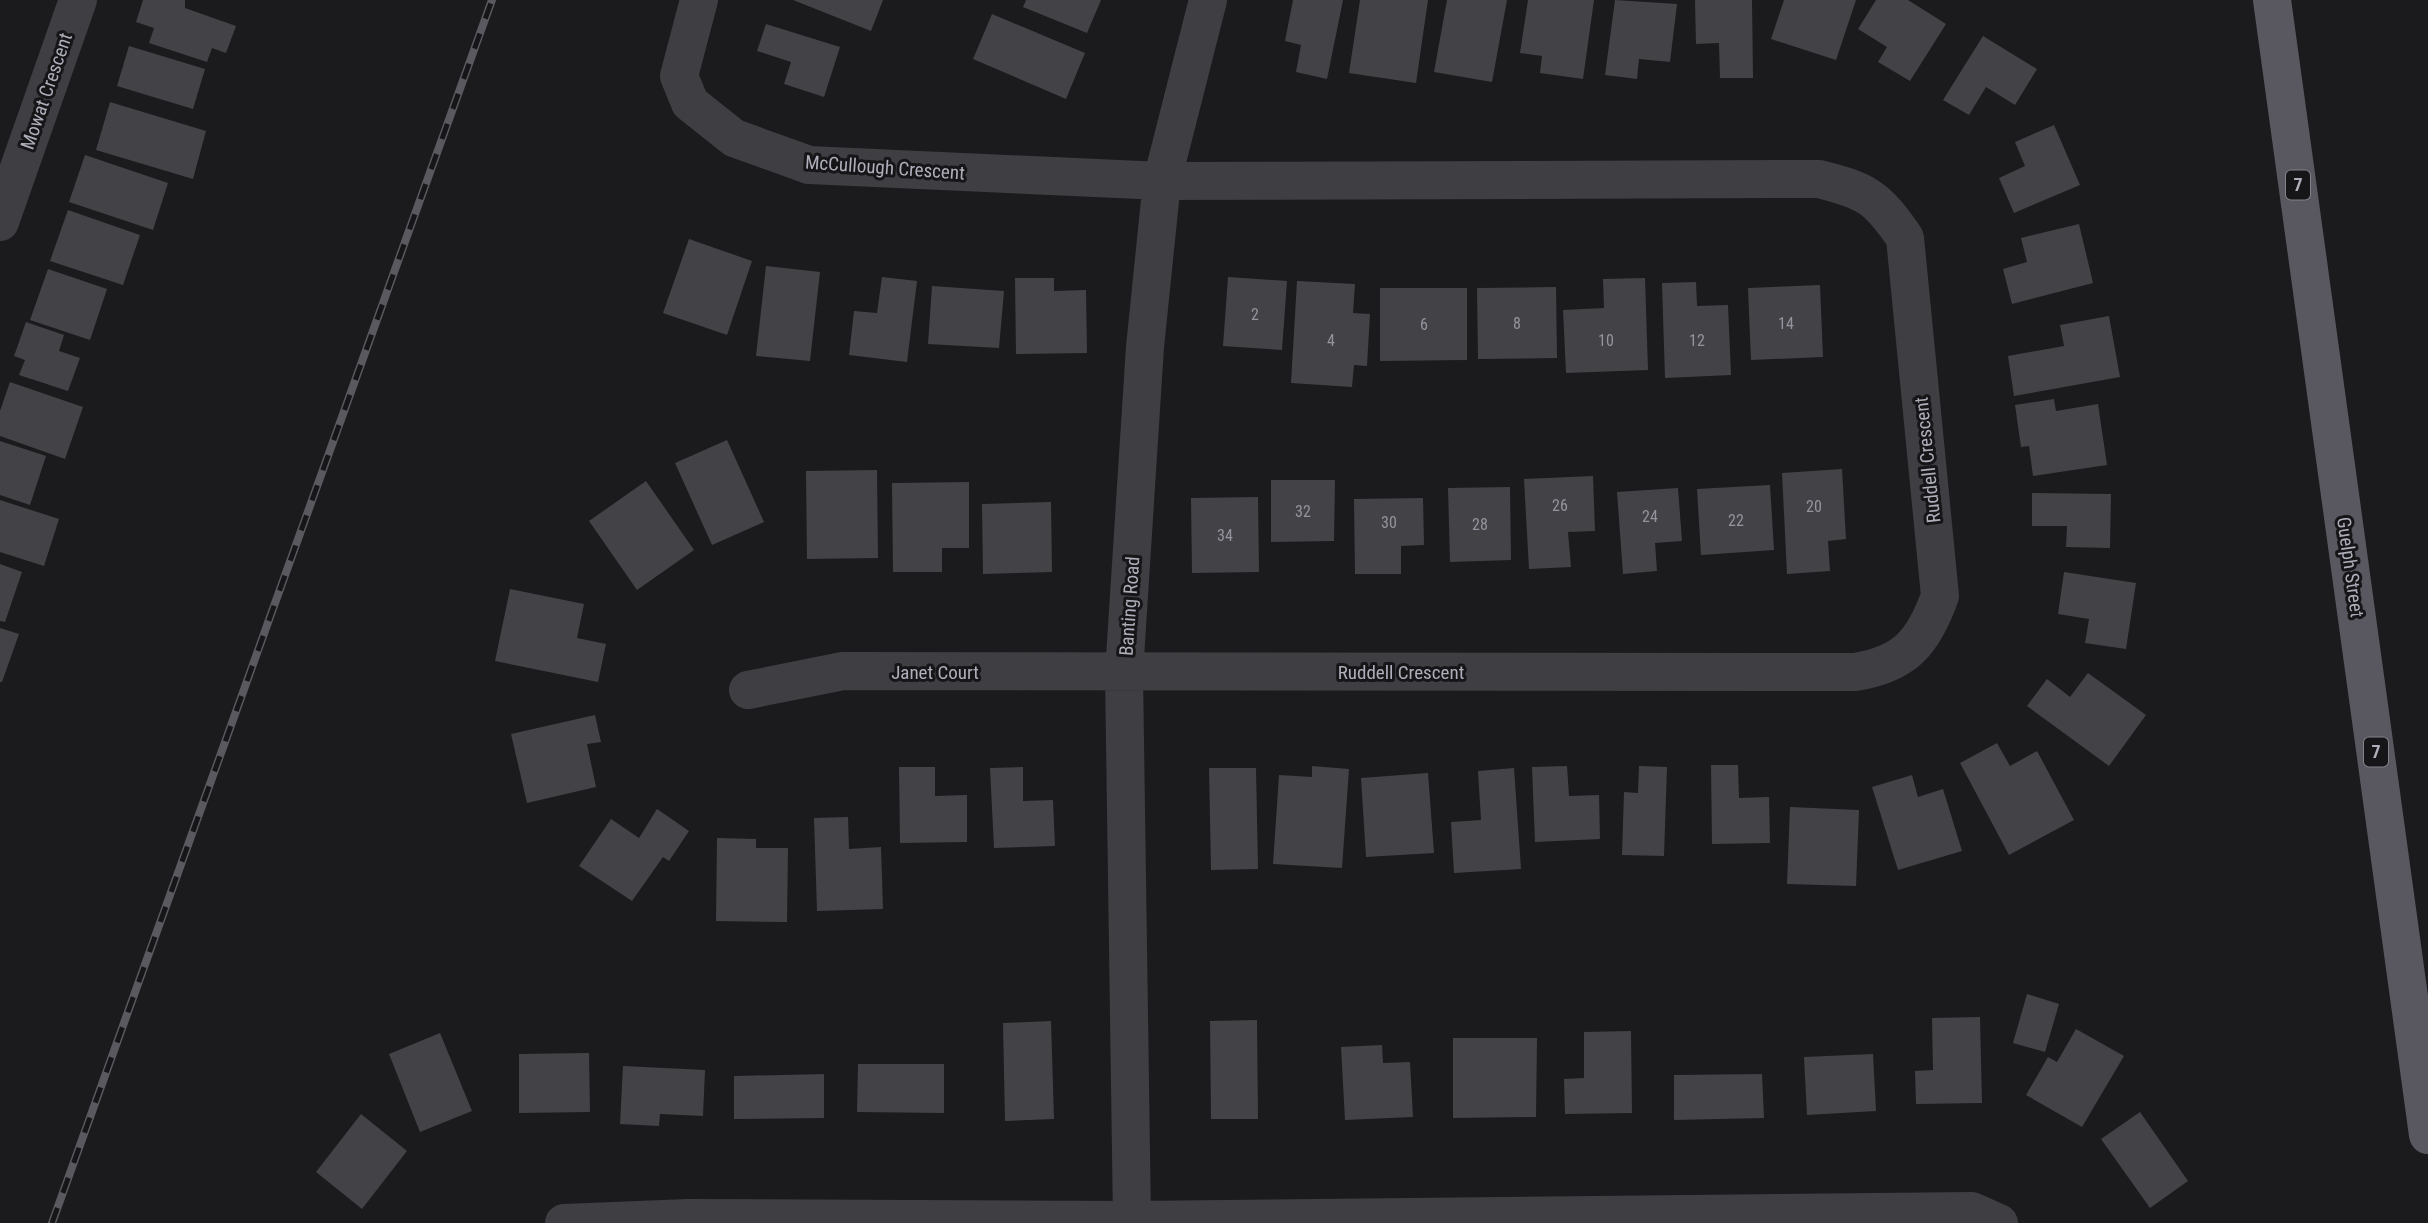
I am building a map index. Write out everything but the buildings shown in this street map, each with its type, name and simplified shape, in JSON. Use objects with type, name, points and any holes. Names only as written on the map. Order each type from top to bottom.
[{"type":"main road","name":"Guelph Street","points":[[2272,0],[2428,1135]]},
{"type":"street","name":"Mowat Crescent","points":[[0,222],[78,0]]},
{"type":"street","name":"McCullough Crescent","points":[[699,0],[679,76],[690,103],[734,138],[808,165],[1162,181]]},
{"type":"street","name":"Banting Road","points":[[1132,1220],[1124,673],[1145,347],[1162,181],[1208,0]]},
{"type":"street","name":"Ruddell Crescent","points":[[1124,673],[1855,671],[1882,667],[1906,653],[1928,629],[1940,596],[1905,238],[1883,205],[1854,188],[1819,179],[1162,181]]},
{"type":"street","name":"Janet Court","points":[[748,690],[843,671],[1124,673]]},
{"type":"street","points":[[564,1223],[688,1218],[1132,1220],[1972,1211],[1999,1223]]},
{"type":"railway","points":[[52,1223],[492,0]]}]
